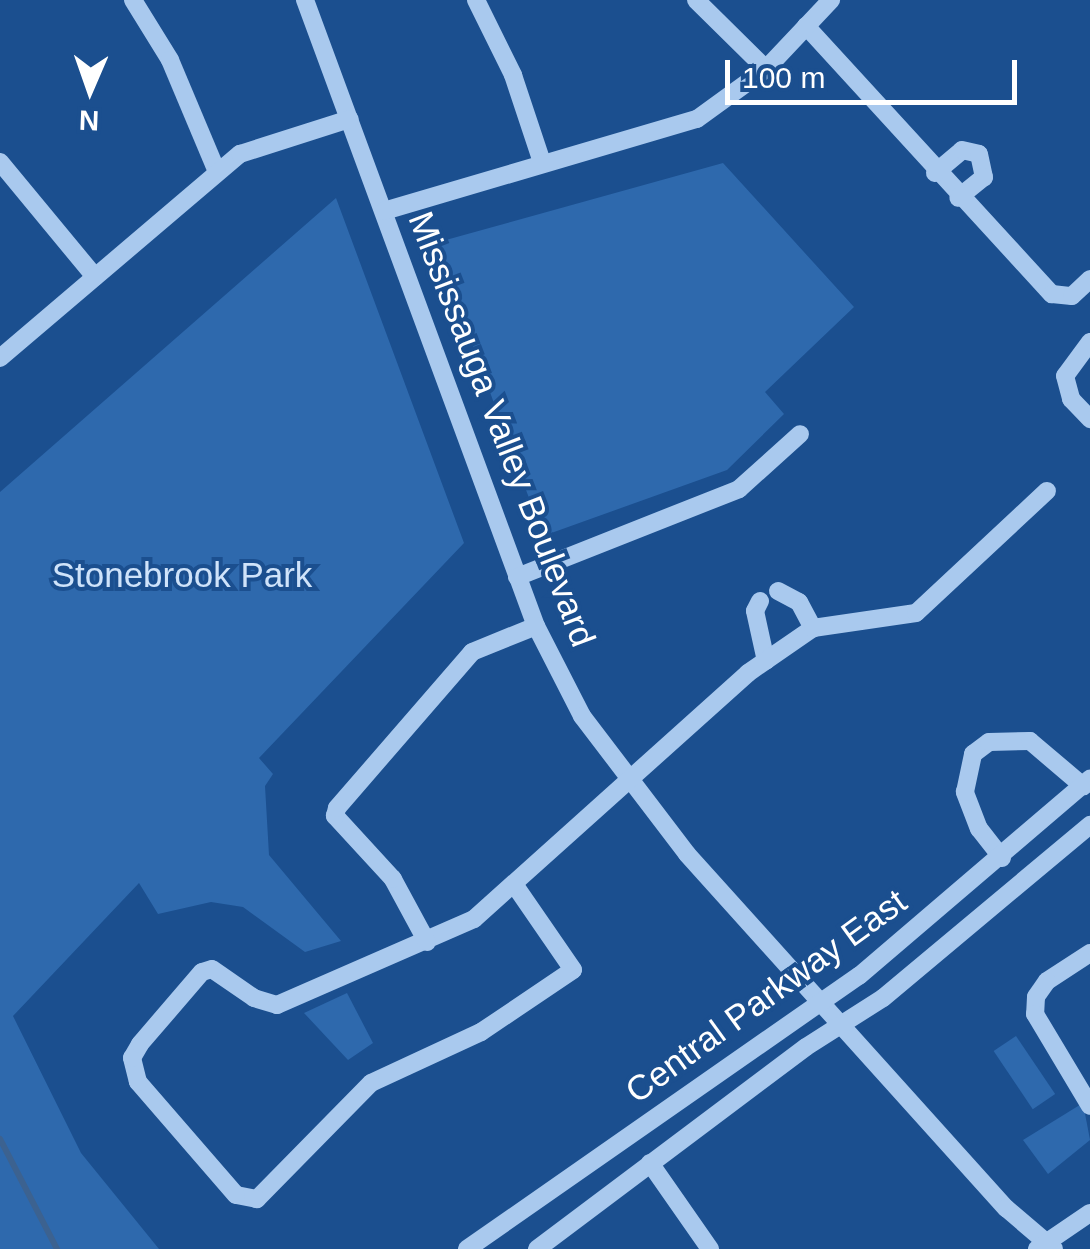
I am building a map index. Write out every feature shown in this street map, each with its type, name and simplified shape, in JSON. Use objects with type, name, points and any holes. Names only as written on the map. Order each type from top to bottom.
[{"type":"street","points":[[133,0],[170,60],[218,172]]},
{"type":"street","name":"Mississauga Valley Boulevard","points":[[305,0],[517,577],[536,626],[582,716],[624,781],[1045,1247]]},
{"type":"street","points":[[476,0],[513,75],[542,162]]},
{"type":"street","points":[[696,0],[766,69]]},
{"type":"street","points":[[384,211],[697,119],[766,69],[831,0]]},
{"type":"street","points":[[806,26],[958,198],[1056,297],[1072,296],[1090,279]]},
{"type":"street","points":[[0,358],[240,154],[350,120]]},
{"type":"street","points":[[935,173],[962,150],[980,154],[984,177],[958,198]]},
{"type":"street","points":[[0,162],[95,277]]},
{"type":"street","points":[[1090,342],[1065,376],[1072,398],[1090,418]]},
{"type":"street","points":[[517,577],[739,490],[800,434]]},
{"type":"street","points":[[514,884],[573,970],[481,1032],[371,1082],[257,1199],[236,1195],[138,1082],[132,1058],[140,1044],[202,972],[212,969],[254,998],[277,1004],[474,919],[624,781],[766,661],[812,628],[916,614],[1047,491]]},
{"type":"street","points":[[778,591],[799,602],[812,628]]},
{"type":"street","points":[[760,602],[756,611],[766,661]]},
{"type":"street","points":[[427,942],[393,880],[336,816],[336,808],[472,652],[536,626]]},
{"type":"street","points":[[1002,858],[980,829],[966,792],[973,754],[989,742],[1030,742],[1086,782]]},
{"type":"street","name":"Central Parkway East","points":[[467,1249],[822,1000],[1002,858],[1086,782]]},
{"type":"street","name":"Central Parkway East","points":[[536,1249],[998,907],[1090,825]]},
{"type":"street","points":[[1090,952],[1047,981],[1035,1014],[1090,1106]]},
{"type":"street","points":[[650,1163],[710,1249]]},
{"type":"street","points":[[1045,1247],[1090,1213]]},
{"type":"green space","points":[[723,163],[854,307],[765,392],[784,414],[727,470],[543,536],[435,243]]},
{"type":"green space","name":"Stonebrook Park","points":[[336,198],[464,543],[259,758],[273,774],[265,786],[269,855],[341,941],[305,952],[243,907],[211,902],[158,914],[139,883],[13,1016],[81,1153],[159,1249],[0,1249],[0,492]]},
{"type":"green space","points":[[347,993],[373,1043],[348,1060],[304,1013]]},
{"type":"green space","points":[[1016,1036],[1055,1094],[1033,1109],[994,1051]]},
{"type":"green space","points":[[1083,1103],[1090,1140],[1048,1174],[1023,1140]]},
{"type":"waterway","points":[[0,1139],[57,1249]]}]
